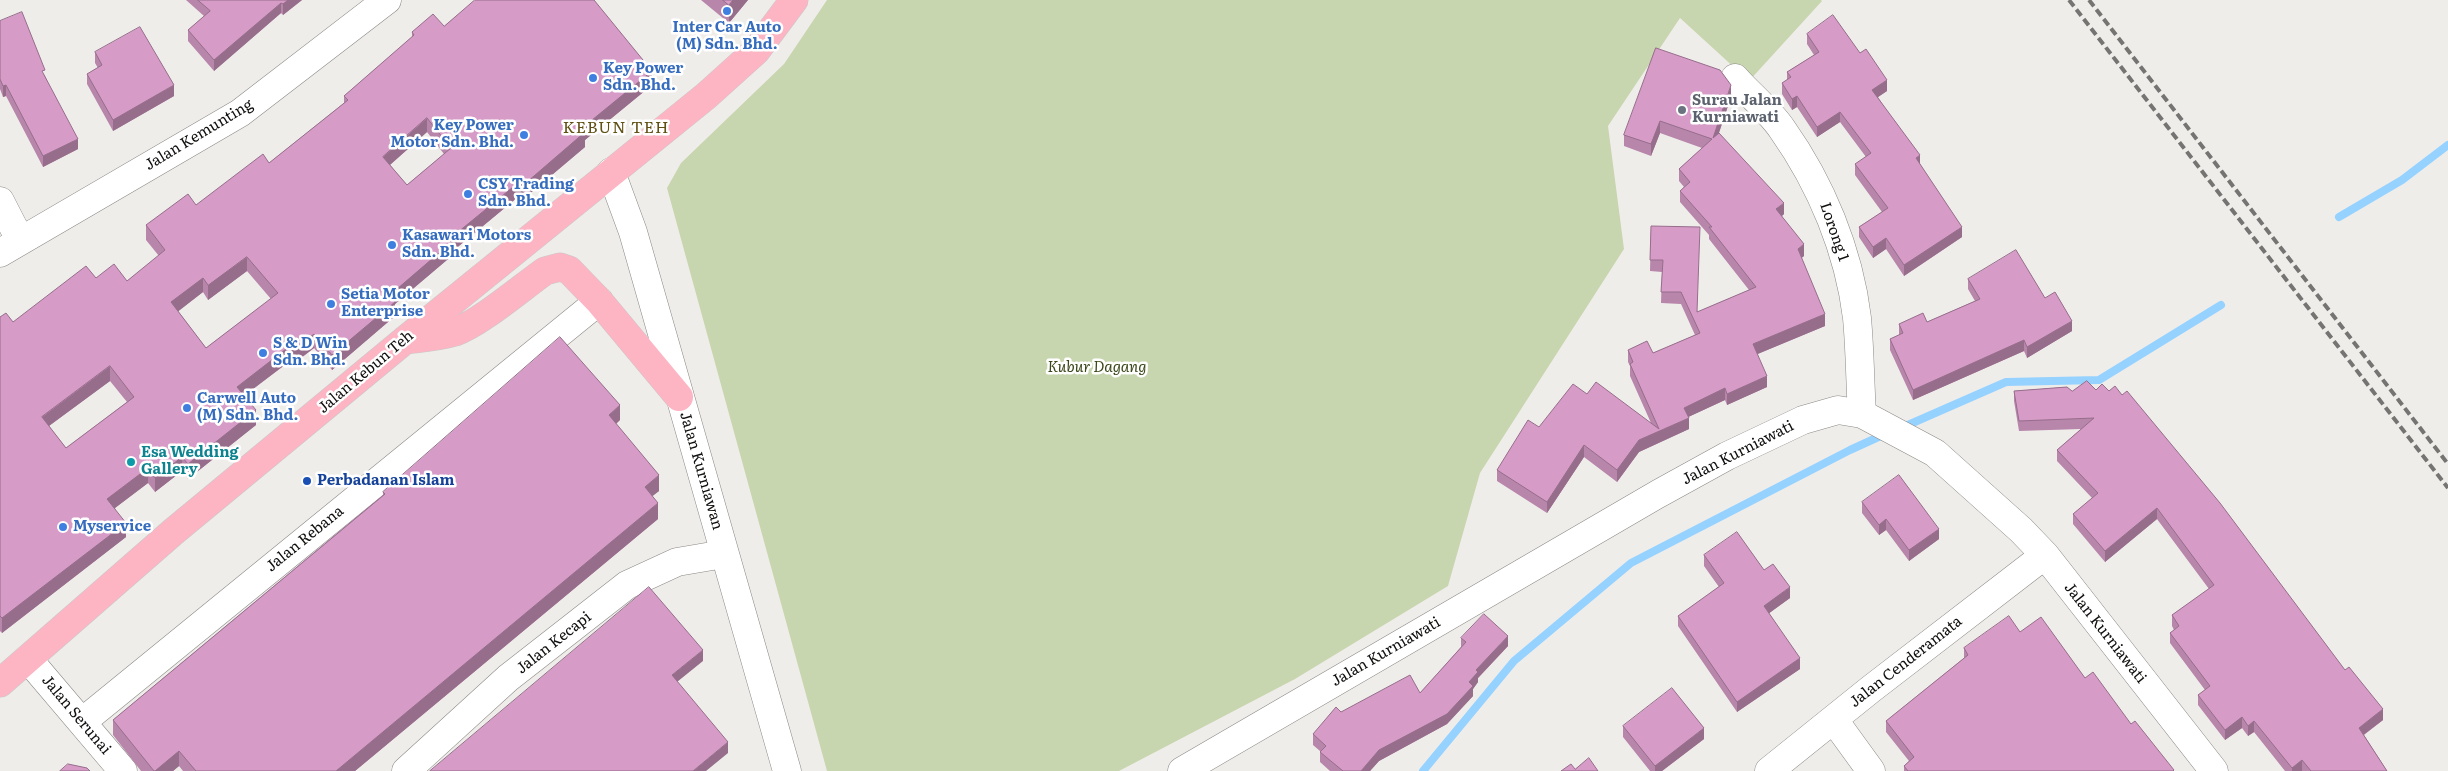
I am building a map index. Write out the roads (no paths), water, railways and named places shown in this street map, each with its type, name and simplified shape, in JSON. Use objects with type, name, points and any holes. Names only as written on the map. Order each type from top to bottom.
[{"type":"main road","name":"Jalan Kebun Teh","points":[[0,683],[173,532],[405,340],[706,96],[756,51],[794,0]]},
{"type":"main road","points":[[405,340],[431,338],[462,328],[545,271],[560,267],[569,270],[599,301],[680,397]]},
{"type":"street","name":"Jalan Kemunting","points":[[10,246],[240,113],[387,0]]},
{"type":"street","name":"Lorong 1","points":[[1735,78],[1781,127],[1815,182],[1830,216],[1848,274],[1857,318],[1869,417]]},
{"type":"street","name":"Jalan Kurniawan","points":[[611,172],[633,232],[787,771]]},
{"type":"street","points":[[0,201],[10,246]]},
{"type":"street","name":"Jalan Rebana","points":[[82,722],[599,301]]},
{"type":"street","name":"Jalan Kurniawati","points":[[1182,771],[1658,494],[1727,456],[1803,420],[1838,410],[1869,417],[1935,453],[2021,530],[2045,555],[2214,771]]},
{"type":"street","name":"Jalan Kecapi","points":[[406,771],[508,678],[627,585],[677,562],[724,554]]},
{"type":"street","name":"Jalan Cenderamata","points":[[1769,771],[2045,555]]},
{"type":"street","name":"Jalan Serunai","points":[[28,659],[123,771]]},
{"type":"street","points":[[1834,720],[1871,771]]},
{"type":"waterway","points":[[2339,217],[2402,180],[2448,145]]},
{"type":"waterway","points":[[1901,428],[2006,382],[2099,380],[2221,305]]},
{"type":"waterway","points":[[1423,771],[1514,661],[1631,563],[1850,450],[1885,434]]},
{"type":"railway","points":[[2069,0],[2448,488]]},
{"type":"railway","points":[[2089,0],[2448,464]]},
{"type":"place","name":"Inter Car Auto (M) Sdn. Bhd.","points":[[727,11]]},
{"type":"place","name":"Key Power Sdn. Bhd.","points":[[593,78]]},
{"type":"place","name":"Surau Jalan Kurniawati","points":[[1682,110]]},
{"type":"place","name":"Key Power Motor Sdn. Bhd.","points":[[524,135]]},
{"type":"place","name":"CSY Trading Sdn. Bhd.","points":[[468,194]]},
{"type":"place","name":"Kasawari Motors Sdn. Bhd.","points":[[392,245]]},
{"type":"place","name":"Setia Motor Enterprise","points":[[331,304]]},
{"type":"place","name":"S & D Win Sdn. Bhd.","points":[[263,353]]},
{"type":"place","name":"Carwell Auto (M) Sdn. Bhd.","points":[[187,408]]},
{"type":"place","name":"Esa Wedding Gallery","points":[[131,462]]},
{"type":"place","name":"Perbadanan Islam","points":[[307,481]]},
{"type":"place","name":"Myservice","points":[[63,527]]},
{"type":"district","name":"KEBUN TEH","points":[[616,128]]},
{"type":"park label","name":"Kubur Dagang","points":[[1097,368]]}]
